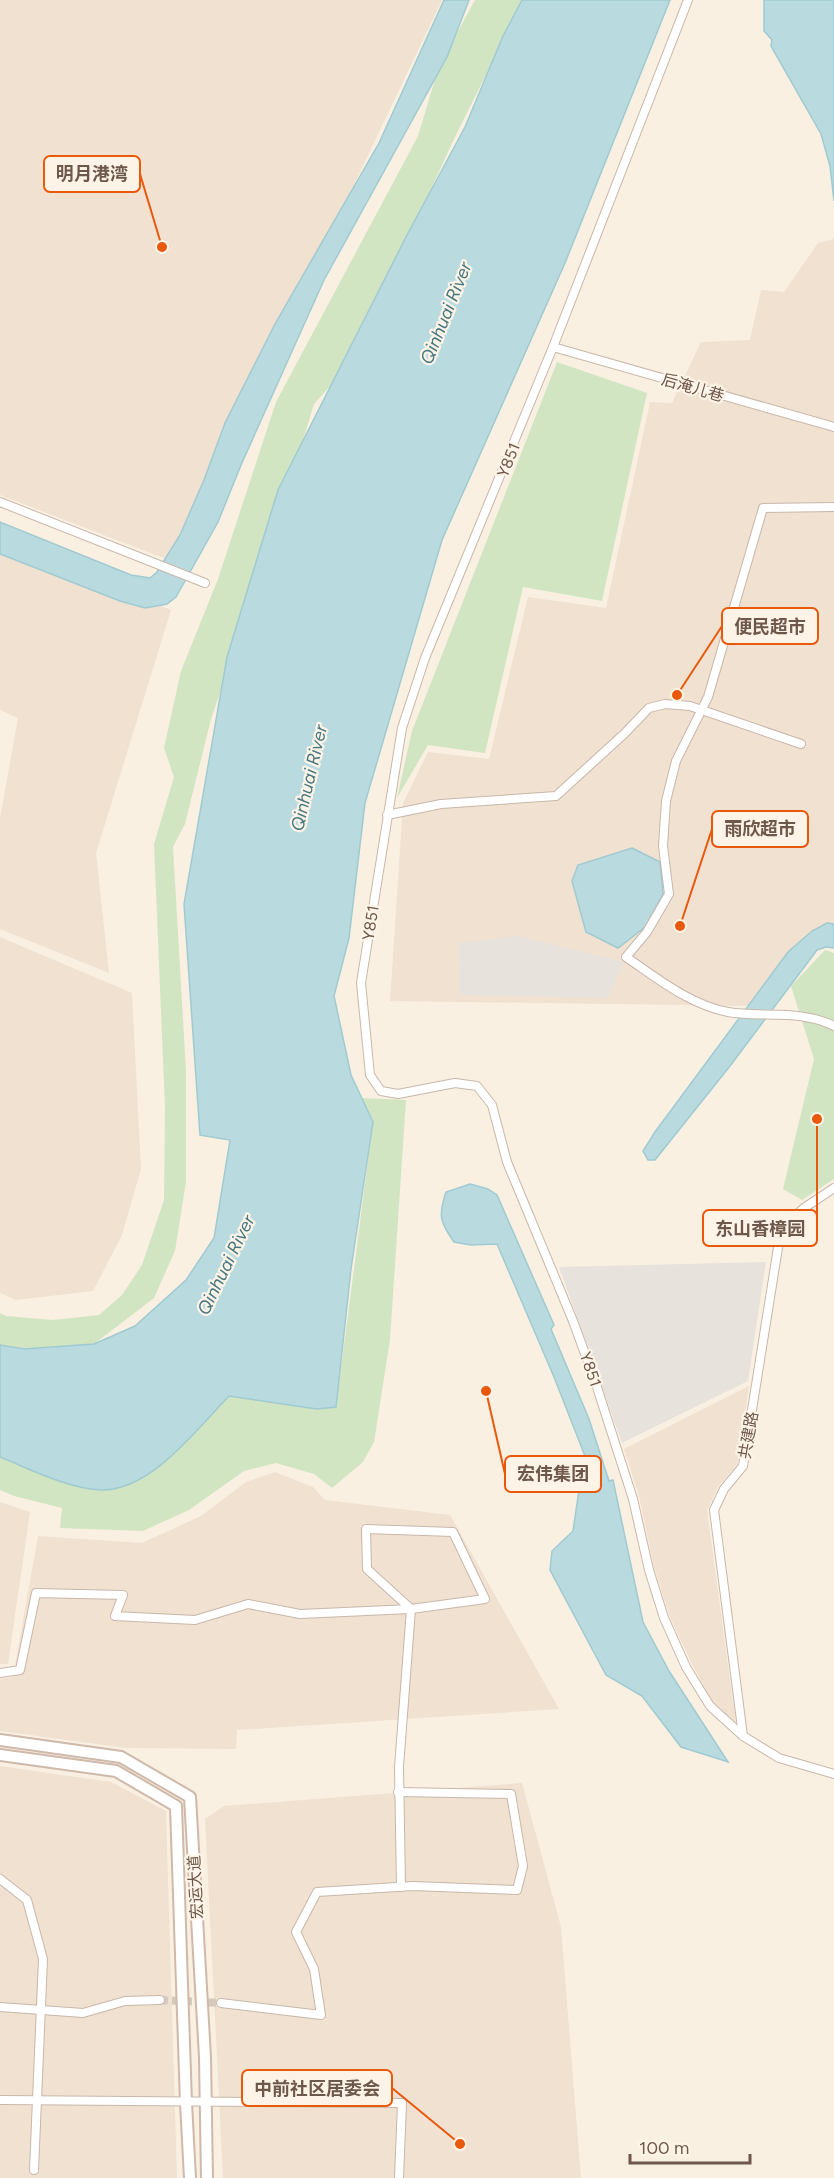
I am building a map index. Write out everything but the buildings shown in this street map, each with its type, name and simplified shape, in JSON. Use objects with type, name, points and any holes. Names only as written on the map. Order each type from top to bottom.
[{"type":"main road","name":"宏运大道","points":[[0,1740],[121,1757],[190,1797],[205,2057],[207,2178]]},
{"type":"main road","name":"宏运大道","points":[[0,1755],[116,1771],[176,1806],[190,2178]]},
{"type":"street","name":"Y851","points":[[688,0],[553,347],[425,658],[402,728],[361,984],[370,1075],[381,1091],[398,1094],[455,1083],[477,1086],[492,1105],[507,1162],[573,1321],[595,1381],[633,1499],[649,1570],[664,1618],[686,1667],[710,1706],[743,1736],[779,1758],[834,1774]]},
{"type":"street","name":"后淹儿巷","points":[[553,347],[834,427]]},
{"type":"street","points":[[0,502],[205,583]]},
{"type":"street","points":[[834,507],[763,508],[708,697],[676,761],[666,801],[663,846],[669,894],[647,932],[626,957],[675,990],[706,1005],[729,1012],[805,1015],[834,1026]]},
{"type":"street","points":[[387,815],[441,804],[556,796],[649,708],[664,704],[690,706],[801,744]]},
{"type":"street","name":"共建路","points":[[743,1736],[714,1510],[724,1490],[743,1466],[782,1229],[804,1208],[834,1188]]},
{"type":"street","points":[[0,1672],[20,1670],[36,1593],[123,1594],[115,1617],[195,1620],[248,1604],[300,1614],[411,1609],[485,1599],[453,1532],[366,1529],[367,1569],[411,1609]]},
{"type":"street","points":[[401,1887],[398,1792],[411,1609]]},
{"type":"street","points":[[221,2003],[321,2015],[314,1969],[296,1932],[317,1892],[401,1887],[517,1890],[523,1866],[511,1794],[398,1792]]},
{"type":"street","points":[[0,1879],[27,1900],[43,1959],[34,2170]]},
{"type":"street","points":[[0,2007],[82,2013],[125,2001],[160,2000]]},
{"type":"street","points":[[0,2100],[402,2103],[399,2178]]},
{"type":"shaded area","points":[[0,0],[442,0],[174,562],[0,495]]},
{"type":"shaded area","points":[[834,239],[834,945],[823,942],[755,1006],[390,1001],[403,803],[428,752],[489,759],[528,597],[606,608],[650,402],[672,403],[701,342],[750,340],[761,290],[784,292],[818,243]]},
{"type":"shaded area","points":[[0,541],[171,610],[96,853],[109,973],[0,929],[0,818],[18,718],[0,710]]},
{"type":"shaded area","points":[[518,936],[624,962],[608,998],[459,995],[458,943]]},
{"type":"shaded area","points":[[0,937],[132,993],[141,1169],[122,1235],[93,1291],[16,1300],[0,1293]]},
{"type":"shaded area","points":[[766,1262],[748,1381],[622,1443],[559,1267]]},
{"type":"shaded area","points":[[749,1386],[738,1463],[718,1487],[707,1510],[736,1724],[714,1704],[670,1617],[654,1567],[639,1496],[624,1449]]},
{"type":"shaded area","points":[[275,1472],[313,1487],[325,1500],[450,1515],[559,1709],[237,1730],[236,1749],[126,1748],[0,1731],[0,1679],[13,1677],[38,1536],[142,1543],[201,1516],[246,1482]]},
{"type":"shaded area","points":[[0,1502],[30,1512],[8,1664],[0,1664]]},
{"type":"shaded area","points":[[0,1766],[111,1782],[166,1811],[177,2178],[0,2178]]},
{"type":"shaded area","points":[[522,1783],[561,1927],[581,2178],[223,2178],[205,1819],[224,1806]]},
{"type":"green space","points":[[475,0],[523,0],[455,137],[349,365],[314,404],[274,534],[211,719],[185,824],[173,847],[186,1071],[186,1182],[175,1251],[154,1298],[94,1344],[229,1396],[317,1409],[336,1407],[373,1122],[362,1098],[406,1100],[390,1340],[374,1442],[363,1462],[332,1488],[314,1474],[276,1463],[244,1471],[189,1510],[143,1531],[60,1528],[62,1508],[14,1496],[0,1490],[0,1313],[6,1316],[53,1320],[99,1315],[122,1295],[142,1265],[164,1200],[165,1107],[154,844],[174,777],[164,748],[181,671],[218,579],[276,402],[418,136],[439,66]]},
{"type":"green space","points":[[557,362],[647,393],[602,601],[523,587],[485,753],[428,745],[397,798],[412,731]]},
{"type":"green space","points":[[825,950],[834,953],[834,1179],[802,1200],[783,1189],[814,1059],[791,986]]},
{"type":"water","points":[[444,0],[469,0],[447,57],[324,280],[241,465],[218,522],[176,597],[167,604],[145,608],[120,601],[0,554],[0,522],[131,575],[150,578],[157,572],[180,535],[225,423],[275,324],[379,143]]},
{"type":"water","name":"Qinhuai River","points":[[522,0],[670,0],[565,263],[442,540],[365,803],[349,938],[334,996],[351,1075],[373,1122],[351,1269],[336,1407],[317,1409],[229,1396],[172,1456],[138,1480],[120,1488],[101,1490],[76,1486],[0,1457],[0,1345],[24,1349],[94,1344],[135,1326],[186,1280],[214,1238],[230,1140],[200,1135],[184,904],[227,657],[278,490],[407,235],[465,127],[503,36]]},
{"type":"water","points":[[764,0],[834,0],[834,201],[830,166],[821,134],[771,46],[772,40],[764,31]]},
{"type":"water","points":[[632,848],[660,862],[663,894],[645,927],[618,948],[586,932],[572,881],[578,865]]},
{"type":"water","points":[[827,923],[834,924],[834,948],[826,947],[817,950],[730,1066],[655,1160],[648,1160],[643,1151],[655,1132],[788,952],[812,931]]},
{"type":"water","points":[[470,1184],[488,1189],[497,1195],[554,1325],[551,1329],[589,1419],[609,1481],[613,1480],[643,1622],[669,1671],[728,1762],[681,1747],[642,1696],[606,1675],[550,1570],[552,1551],[573,1531],[579,1490],[596,1484],[554,1377],[497,1244],[471,1245],[454,1242],[443,1224],[441,1213],[446,1192]]},
{"type":"tunnel","points":[[160,2000],[221,2003]]},
{"type":"place","name":"明月港湾","points":[[162,247]]},
{"type":"place","name":"便民超市","points":[[677,695]]},
{"type":"place","name":"雨欣超市","points":[[680,926]]},
{"type":"place","name":"东山香樟园","points":[[817,1119]]},
{"type":"place","name":"宏伟集团","points":[[486,1391]]},
{"type":"place","name":"中前社区居委会","points":[[460,2144]]}]
